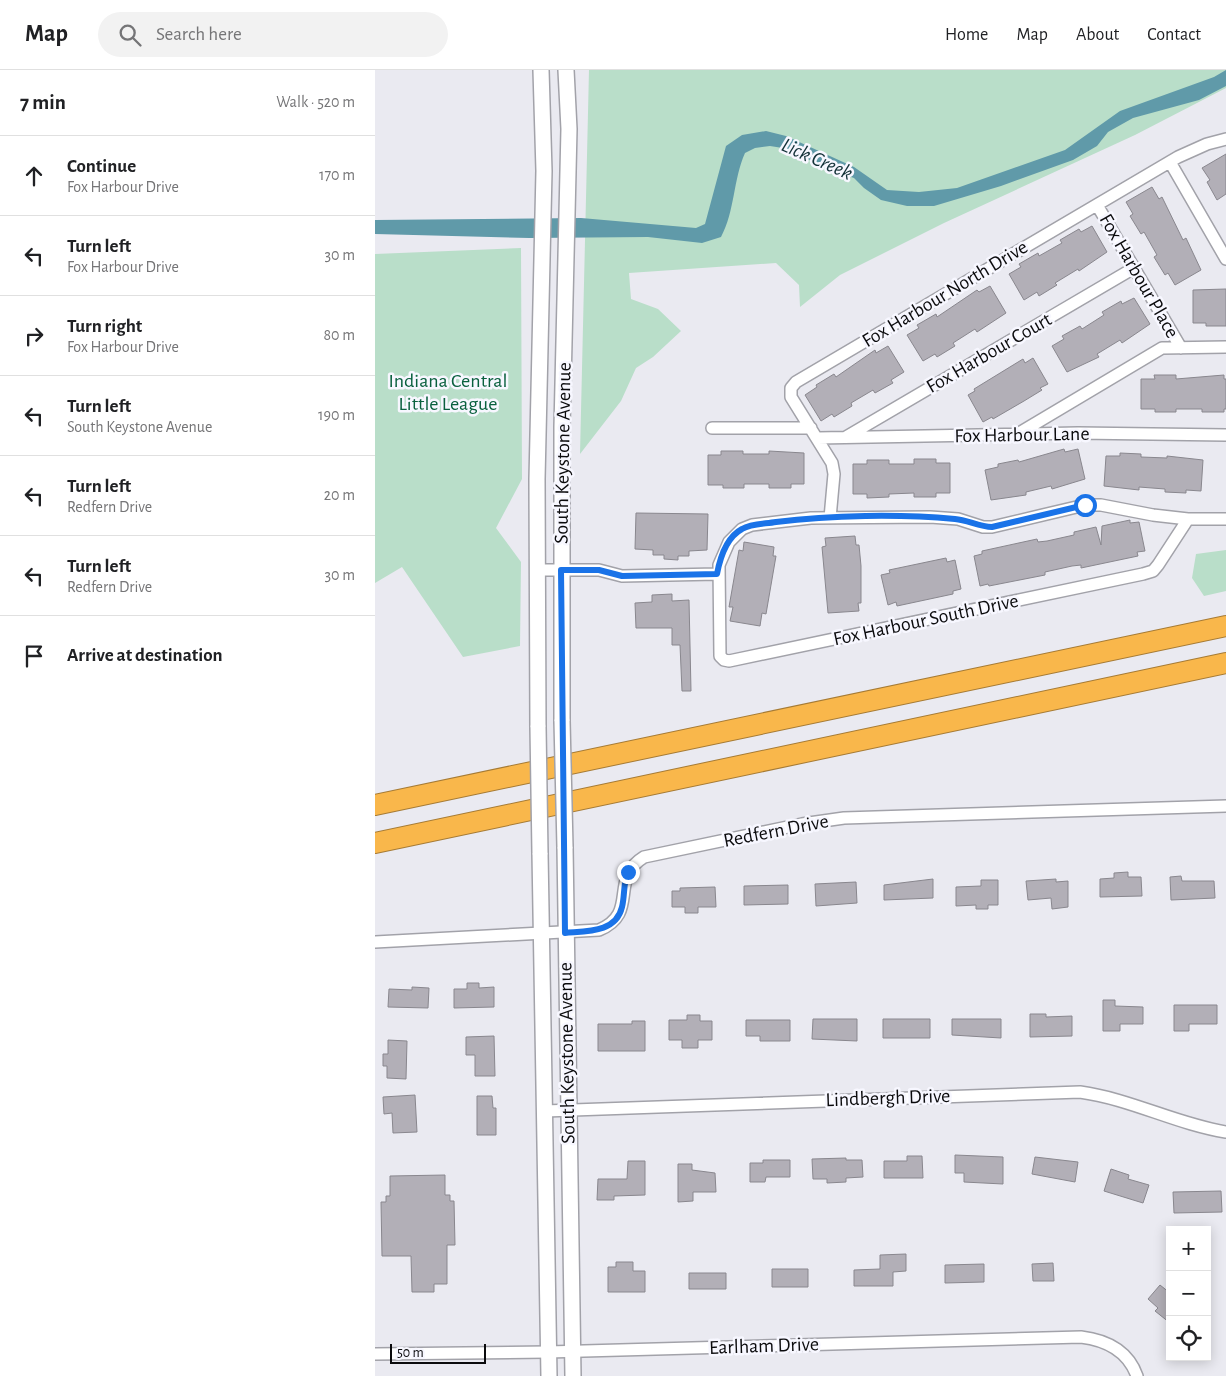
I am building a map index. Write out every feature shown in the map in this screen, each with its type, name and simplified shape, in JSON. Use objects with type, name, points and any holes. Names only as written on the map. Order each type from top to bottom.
[{"type":"highway","points":[[375,805],[1226,626]]},
{"type":"highway","points":[[375,843],[1226,664]]},
{"type":"main road","name":"South Keystone Avenue","points":[[541,70],[544,171],[536,570],[549,1376]]},
{"type":"main road","name":"South Keystone Avenue","points":[[566,70],[569,172],[562,427],[561,570],[573,1376]]},
{"type":"street","name":"Fox Harbour North Drive","points":[[830,518],[833,468],[828,454],[791,396],[791,388],[796,382],[1170,162],[1195,148],[1226,139]]},
{"type":"street","points":[[1170,162],[1226,259]]},
{"type":"street","name":"Fox Harbour Place","points":[[1097,205],[1181,348]]},
{"type":"street","name":"Fox Harbour Court","points":[[844,438],[1135,268]]},
{"type":"street","points":[[1015,436],[1161,348],[1226,347]]},
{"type":"street","points":[[712,428],[811,428]]},
{"type":"street","name":"Fox Harbour Lane","points":[[818,438],[1015,436],[1078,433],[1226,435]]},
{"type":"street","points":[[536,570],[599,570],[622,576],[717,574],[721,558],[729,542],[742,529],[752,525],[811,518],[930,517],[958,519],[983,527],[992,527],[1085,505],[1101,505],[1153,516],[1188,519],[1226,518]]},
{"type":"street","name":"Fox Harbour South Drive","points":[[717,574],[719,652],[724,660],[729,661],[1143,574],[1158,565],[1188,519]]},
{"type":"street","name":"Redfern Drive","points":[[375,942],[599,930],[611,925],[619,915],[628,872],[635,863],[644,857],[803,824],[881,815],[1226,806]]},
{"type":"street","name":"Lindbergh Drive","points":[[545,1111],[1080,1092],[1114,1098],[1190,1124],[1226,1132]]},
{"type":"street","name":"Earlham Drive","points":[[375,1354],[549,1352],[1081,1337],[1099,1340],[1115,1348],[1124,1355],[1137,1376]]},
{"type":"green space","points":[[589,70],[1226,70],[1226,88],[1135,135],[944,223],[840,275],[800,307],[799,285],[776,263],[629,273],[631,299],[658,309],[681,331],[653,357],[636,368],[621,401],[580,454]]},
{"type":"green space","name":"Indiana Central Little League","points":[[521,248],[522,479],[496,528],[521,562],[520,646],[463,657],[402,567],[375,583],[375,254]]},
{"type":"green space","points":[[1226,550],[1226,591],[1204,596],[1192,578],[1196,554]]},
{"type":"water","name":"Lick Creek","points":[[1226,70],[1226,86],[1199,100],[1133,118],[1108,132],[1097,146],[1073,160],[1001,186],[934,206],[907,206],[881,200],[854,178],[825,168],[789,149],[770,146],[755,148],[745,153],[738,174],[726,227],[721,237],[702,243],[648,237],[529,238],[375,234],[375,220],[581,218],[696,228],[705,224],[726,146],[742,135],[766,131],[786,136],[854,167],[887,190],[919,192],[957,188],[1065,150],[1120,111],[1214,77]]},
{"type":"building","points":[[1226,154],[1226,194],[1217,200],[1207,182],[1210,180],[1202,168]]},
{"type":"building","points":[[1152,187],[1159,199],[1162,197],[1183,240],[1186,238],[1201,270],[1175,285],[1168,273],[1165,275],[1154,257],[1157,255],[1144,232],[1141,234],[1130,216],[1133,214],[1126,202]]},
{"type":"building","points":[[1092,226],[1107,252],[1079,271],[1078,269],[1055,283],[1057,285],[1039,296],[1037,292],[1024,300],[1009,274],[1021,267],[1019,264],[1038,253],[1039,256],[1062,243],[1060,240],[1079,229],[1081,232]]},
{"type":"building","points":[[990,286],[1006,313],[977,332],[975,329],[953,343],[955,346],[937,357],[935,354],[923,361],[907,335],[919,328],[917,325],[936,314],[937,317],[977,290],[979,292]]},
{"type":"building","points":[[1226,289],[1226,326],[1206,326],[1206,323],[1193,323],[1193,290]]},
{"type":"building","points":[[1134,298],[1150,324],[1122,343],[1120,340],[1097,354],[1099,357],[1067,372],[1052,346],[1064,339],[1062,336],[1080,326],[1082,329],[1104,315],[1102,312],[1121,301],[1122,304]]},
{"type":"building","points":[[888,346],[904,372],[891,380],[893,383],[875,393],[873,390],[851,403],[852,406],[834,417],[832,414],[821,421],[805,395],[817,387],[816,385],[834,374],[836,377],[875,350],[876,353]]},
{"type":"building","points":[[1033,358],[1048,384],[1024,401],[993,419],[992,417],[983,422],[968,395],[975,391],[974,389],[1023,359],[1025,363]]},
{"type":"building","points":[[1154,375],[1176,375],[1176,379],[1224,375],[1224,379],[1226,379],[1226,409],[1224,409],[1224,412],[1202,412],[1202,409],[1176,409],[1176,412],[1155,412],[1155,409],[1141,409],[1141,379],[1155,379]]},
{"type":"building","points":[[1064,449],[1065,452],[1078,449],[1085,479],[1052,489],[1051,486],[1026,492],[1026,495],[991,500],[985,470],[998,467],[998,464],[1018,460],[1019,462]]},
{"type":"building","points":[[721,451],[743,451],[743,454],[769,454],[769,451],[804,453],[804,484],[791,484],[791,488],[769,488],[769,484],[744,484],[744,488],[723,488],[723,485],[708,485],[708,455],[721,455]]},
{"type":"building","points":[[1120,453],[1141,454],[1141,457],[1167,458],[1167,456],[1203,460],[1201,491],[1186,490],[1186,493],[1165,492],[1165,489],[1139,487],[1139,490],[1104,486],[1106,456],[1120,456]]},
{"type":"building","points":[[914,459],[936,459],[936,463],[950,463],[950,493],[936,493],[936,497],[914,497],[914,493],[889,494],[889,497],[867,498],[867,494],[853,494],[853,464],[867,464],[867,460],[889,460],[889,464],[914,464]]},
{"type":"building","points":[[636,513],[708,514],[707,550],[689,551],[689,556],[678,556],[678,560],[664,559],[664,555],[653,555],[653,550],[635,549]]},
{"type":"building","points":[[1130,520],[1130,523],[1139,522],[1145,551],[1137,552],[1138,556],[1081,568],[1081,565],[1072,566],[1045,572],[1045,575],[989,586],[988,584],[980,586],[974,556],[982,554],[982,551],[1037,539],[1038,542],[1047,541],[1074,535],[1074,532],[1096,527],[1101,545],[1102,526]]},
{"type":"building","points":[[855,536],[856,545],[859,545],[861,566],[861,603],[858,603],[859,611],[828,613],[822,547],[826,546],[825,538]]},
{"type":"building","points":[[744,542],[774,547],[773,556],[776,556],[766,614],[762,613],[760,626],[730,621],[733,607],[729,607],[739,550],[743,551]]},
{"type":"building","points":[[946,558],[947,562],[955,560],[961,589],[953,591],[953,594],[897,606],[896,602],[888,605],[881,575],[890,573],[889,570]]},
{"type":"building","points":[[672,594],[672,601],[689,600],[691,691],[682,691],[680,645],[672,645],[672,628],[636,628],[635,603],[652,602],[652,595]]},
{"type":"building","points":[[1128,872],[1128,877],[1141,877],[1142,896],[1100,897],[1100,879],[1114,878],[1114,873]]},
{"type":"building","points":[[1181,876],[1182,881],[1214,881],[1215,898],[1171,900],[1170,877]]},
{"type":"building","points":[[933,879],[933,898],[884,900],[884,885]]},
{"type":"building","points":[[1056,879],[1056,882],[1068,881],[1068,907],[1052,909],[1051,898],[1028,900],[1026,881]]},
{"type":"building","points":[[981,880],[998,880],[998,905],[988,905],[988,909],[976,909],[976,905],[956,906],[956,887],[981,886]]},
{"type":"building","points":[[856,882],[857,903],[816,906],[815,884]]},
{"type":"building","points":[[788,885],[788,904],[744,905],[744,886]]},
{"type":"building","points":[[715,887],[716,907],[698,907],[698,913],[685,913],[685,907],[672,907],[672,891],[680,891],[680,888]]},
{"type":"building","points":[[467,983],[479,983],[479,988],[494,987],[494,1007],[454,1008],[454,989],[467,989]]},
{"type":"building","points":[[412,987],[429,988],[428,1008],[388,1007],[389,989],[412,990]]},
{"type":"building","points":[[1103,1000],[1115,1000],[1115,1006],[1143,1007],[1143,1024],[1120,1024],[1120,1031],[1103,1031]]},
{"type":"building","points":[[1174,1005],[1217,1005],[1217,1024],[1189,1024],[1189,1031],[1174,1031]]},
{"type":"building","points":[[1030,1014],[1046,1014],[1046,1017],[1072,1016],[1072,1036],[1030,1037]]},
{"type":"building","points":[[687,1015],[700,1015],[700,1021],[712,1021],[712,1040],[698,1040],[698,1048],[682,1048],[682,1040],[669,1040],[669,1020],[687,1020]]},
{"type":"building","points":[[813,1019],[857,1019],[857,1041],[812,1039]]},
{"type":"building","points":[[883,1019],[930,1019],[930,1038],[883,1038]]},
{"type":"building","points":[[952,1019],[1001,1019],[1001,1038],[952,1035]]},
{"type":"building","points":[[746,1020],[790,1020],[790,1041],[760,1041],[760,1036],[746,1036]]},
{"type":"building","points":[[632,1021],[645,1021],[645,1051],[598,1051],[598,1024],[632,1024]]},
{"type":"building","points":[[494,1036],[495,1076],[475,1076],[475,1055],[466,1055],[466,1037]]},
{"type":"building","points":[[388,1040],[407,1041],[406,1079],[387,1078],[387,1066],[383,1066],[383,1054],[388,1054]]},
{"type":"building","points":[[415,1095],[417,1132],[393,1133],[392,1113],[384,1114],[383,1097]]},
{"type":"building","points":[[477,1096],[492,1096],[493,1108],[496,1108],[496,1135],[477,1135]]},
{"type":"building","points":[[955,1155],[1003,1157],[1003,1184],[964,1182],[964,1173],[955,1173]]},
{"type":"building","points":[[907,1156],[922,1156],[923,1178],[884,1178],[884,1161],[907,1161]]},
{"type":"building","points":[[1035,1157],[1078,1162],[1075,1182],[1032,1174]]},
{"type":"building","points":[[846,1158],[846,1160],[862,1160],[863,1177],[846,1178],[846,1182],[827,1183],[827,1179],[813,1179],[812,1159]]},
{"type":"building","points":[[763,1160],[790,1160],[790,1177],[766,1177],[765,1182],[750,1182],[750,1163],[763,1163]]},
{"type":"building","points":[[628,1161],[645,1161],[645,1195],[614,1196],[614,1200],[597,1200],[598,1179],[627,1179]]},
{"type":"building","points":[[678,1164],[692,1164],[692,1170],[715,1173],[716,1192],[693,1192],[693,1201],[678,1202]]},
{"type":"building","points":[[1111,1169],[1129,1175],[1128,1179],[1149,1185],[1143,1203],[1104,1191]]},
{"type":"building","points":[[445,1175],[445,1195],[450,1195],[450,1201],[454,1201],[455,1245],[447,1245],[447,1284],[434,1284],[434,1292],[412,1292],[411,1256],[382,1256],[381,1202],[386,1202],[386,1196],[390,1196],[390,1176]]},
{"type":"building","points":[[1221,1191],[1222,1212],[1174,1213],[1173,1192]]},
{"type":"building","points":[[906,1254],[906,1271],[893,1272],[893,1286],[854,1286],[854,1270],[880,1269],[880,1255]]},
{"type":"building","points":[[616,1262],[633,1262],[633,1271],[645,1271],[645,1292],[608,1292],[608,1267],[616,1267]]},
{"type":"building","points":[[1053,1263],[1054,1281],[1033,1281],[1032,1264]]},
{"type":"building","points":[[984,1264],[984,1282],[945,1283],[945,1265]]},
{"type":"building","points":[[772,1269],[808,1269],[808,1287],[772,1287]]},
{"type":"building","points":[[689,1273],[726,1273],[726,1289],[689,1289]]},
{"type":"building","points":[[1160,1285],[1166,1290],[1166,1320],[1155,1311],[1158,1308],[1148,1299]]},
{"type":"route","points":[[628,872],[625,878],[622,906],[619,915],[611,925],[599,930],[565,933],[561,570],[599,570],[622,576],[717,574],[721,558],[729,542],[742,529],[752,525],[811,518],[930,517],[958,519],[983,527],[992,527],[998,524],[1085,505]]}]
